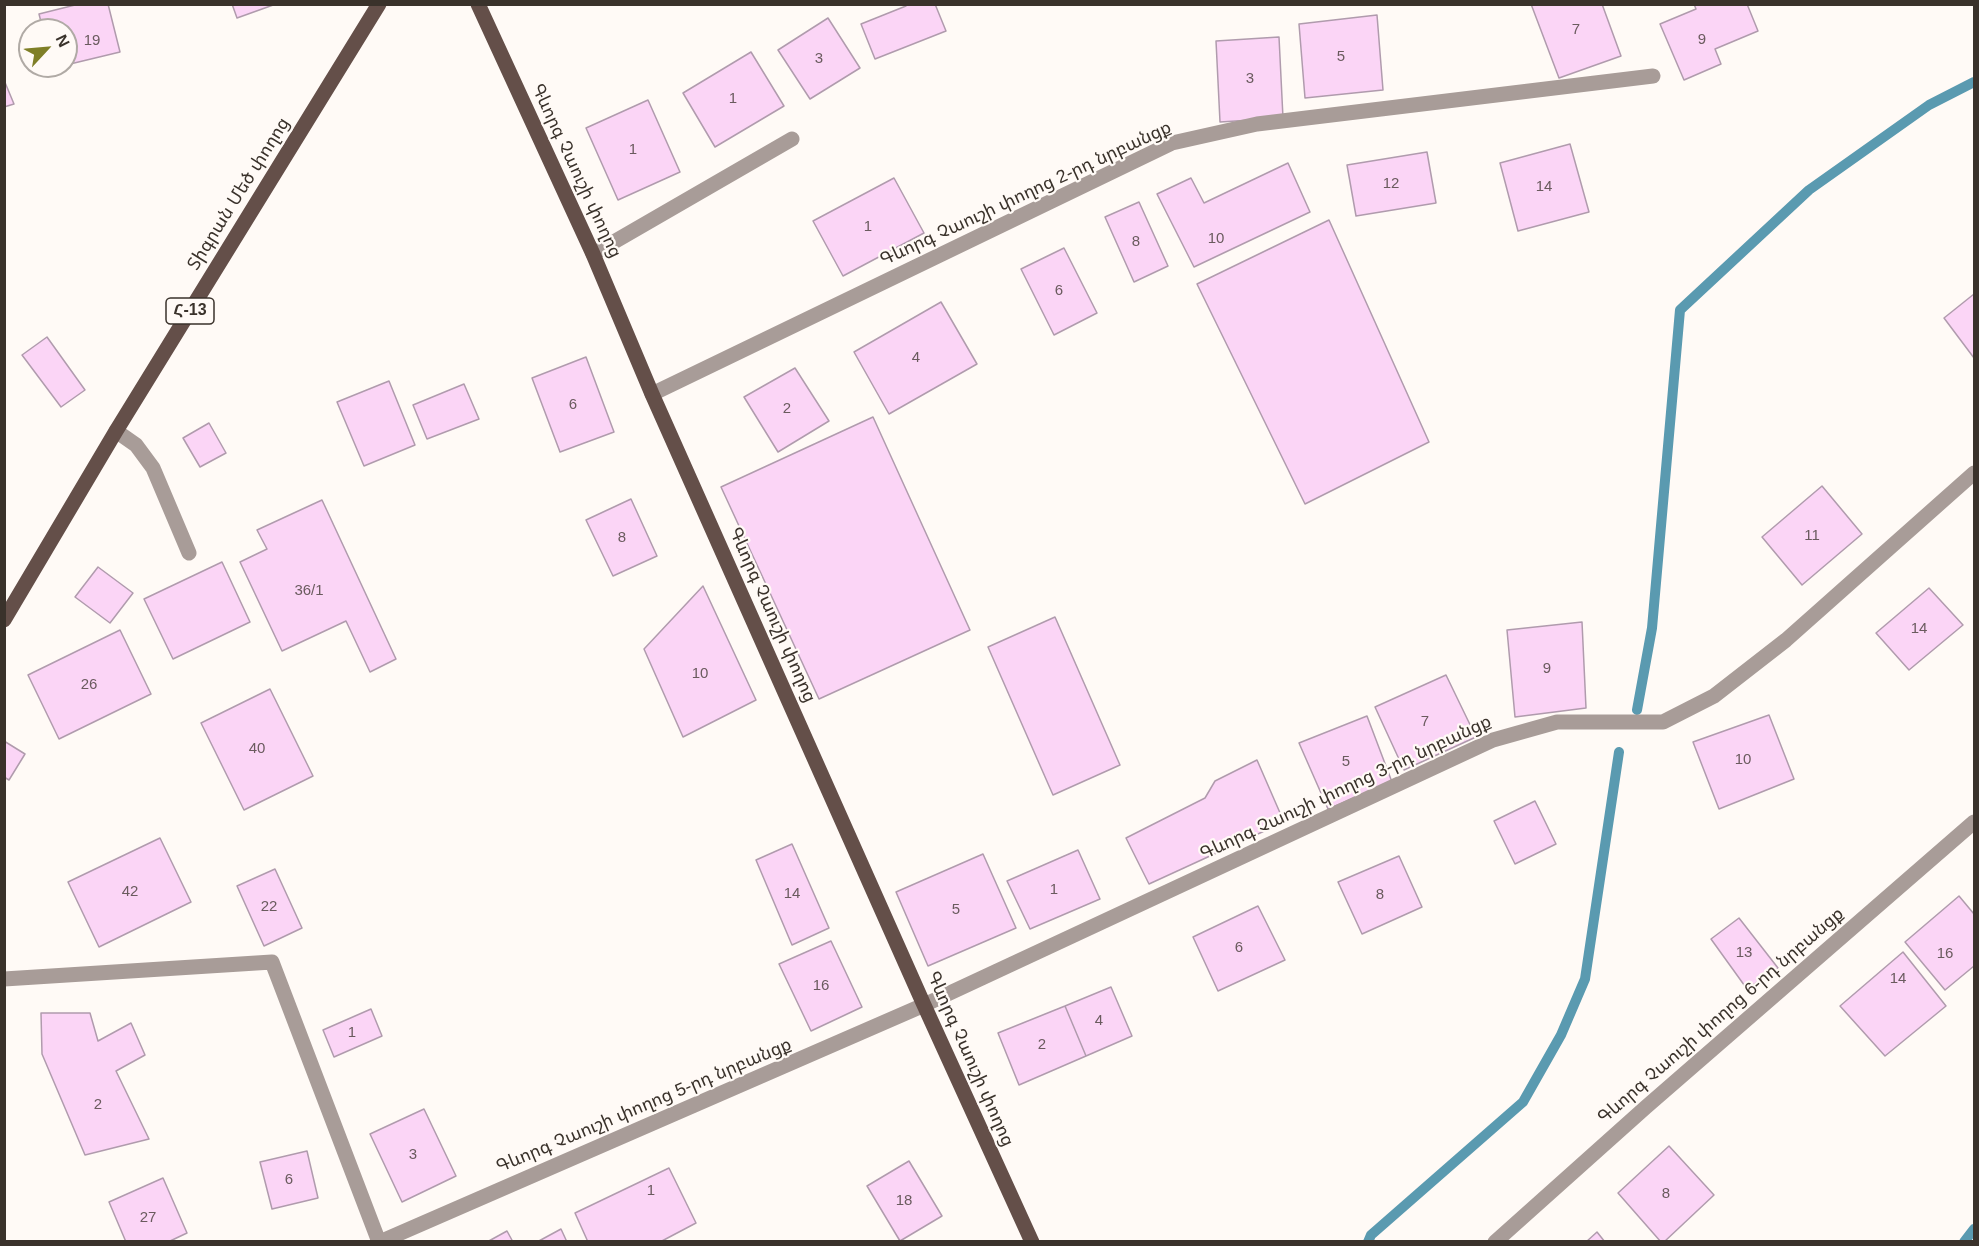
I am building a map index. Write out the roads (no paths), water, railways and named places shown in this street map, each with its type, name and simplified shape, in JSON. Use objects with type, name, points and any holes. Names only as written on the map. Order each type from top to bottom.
[{"type":"main road","name":"Տիգրան Մեծ փողոց","points":[[4,620],[116,431],[379,4]]},
{"type":"main road","name":"Գևորգ Չաուշի փողոց","points":[[478,4],[593,254],[652,394],[1032,1242]]},
{"type":"street","name":"Գևորգ Չաուշի փողոց 2-րդ նրբանցք","points":[[652,394],[1172,143],[1257,124],[1653,76]]},
{"type":"street","points":[[593,254],[792,139]]},
{"type":"street","points":[[116,431],[136,445],[153,468],[189,553]]},
{"type":"street","name":"Գևորգ Չաուշի փողոց 3-րդ նրբանցք","points":[[924,1005],[1493,740],[1557,722],[1663,722],[1714,696],[1786,640],[1974,473]]},
{"type":"street","name":"Գևորգ Չաուշի փողոց 6-րդ նրբանցք","points":[[1495,1242],[1646,1107],[1974,822]]},
{"type":"street","points":[[4,979],[272,962],[379,1242]]},
{"type":"street","name":"Գևորգ Չաուշի փողոց 5-րդ նրբանցք","points":[[379,1242],[924,1005]]},
{"type":"waterway","points":[[1637,710],[1652,628],[1680,310],[1809,190],[1929,105],[1974,82]]},
{"type":"waterway","points":[[1368,1242],[1371,1235],[1523,1102],[1561,1035],[1585,979],[1619,752]]},
{"type":"waterway","points":[[1964,1242],[1974,1229]]}]
